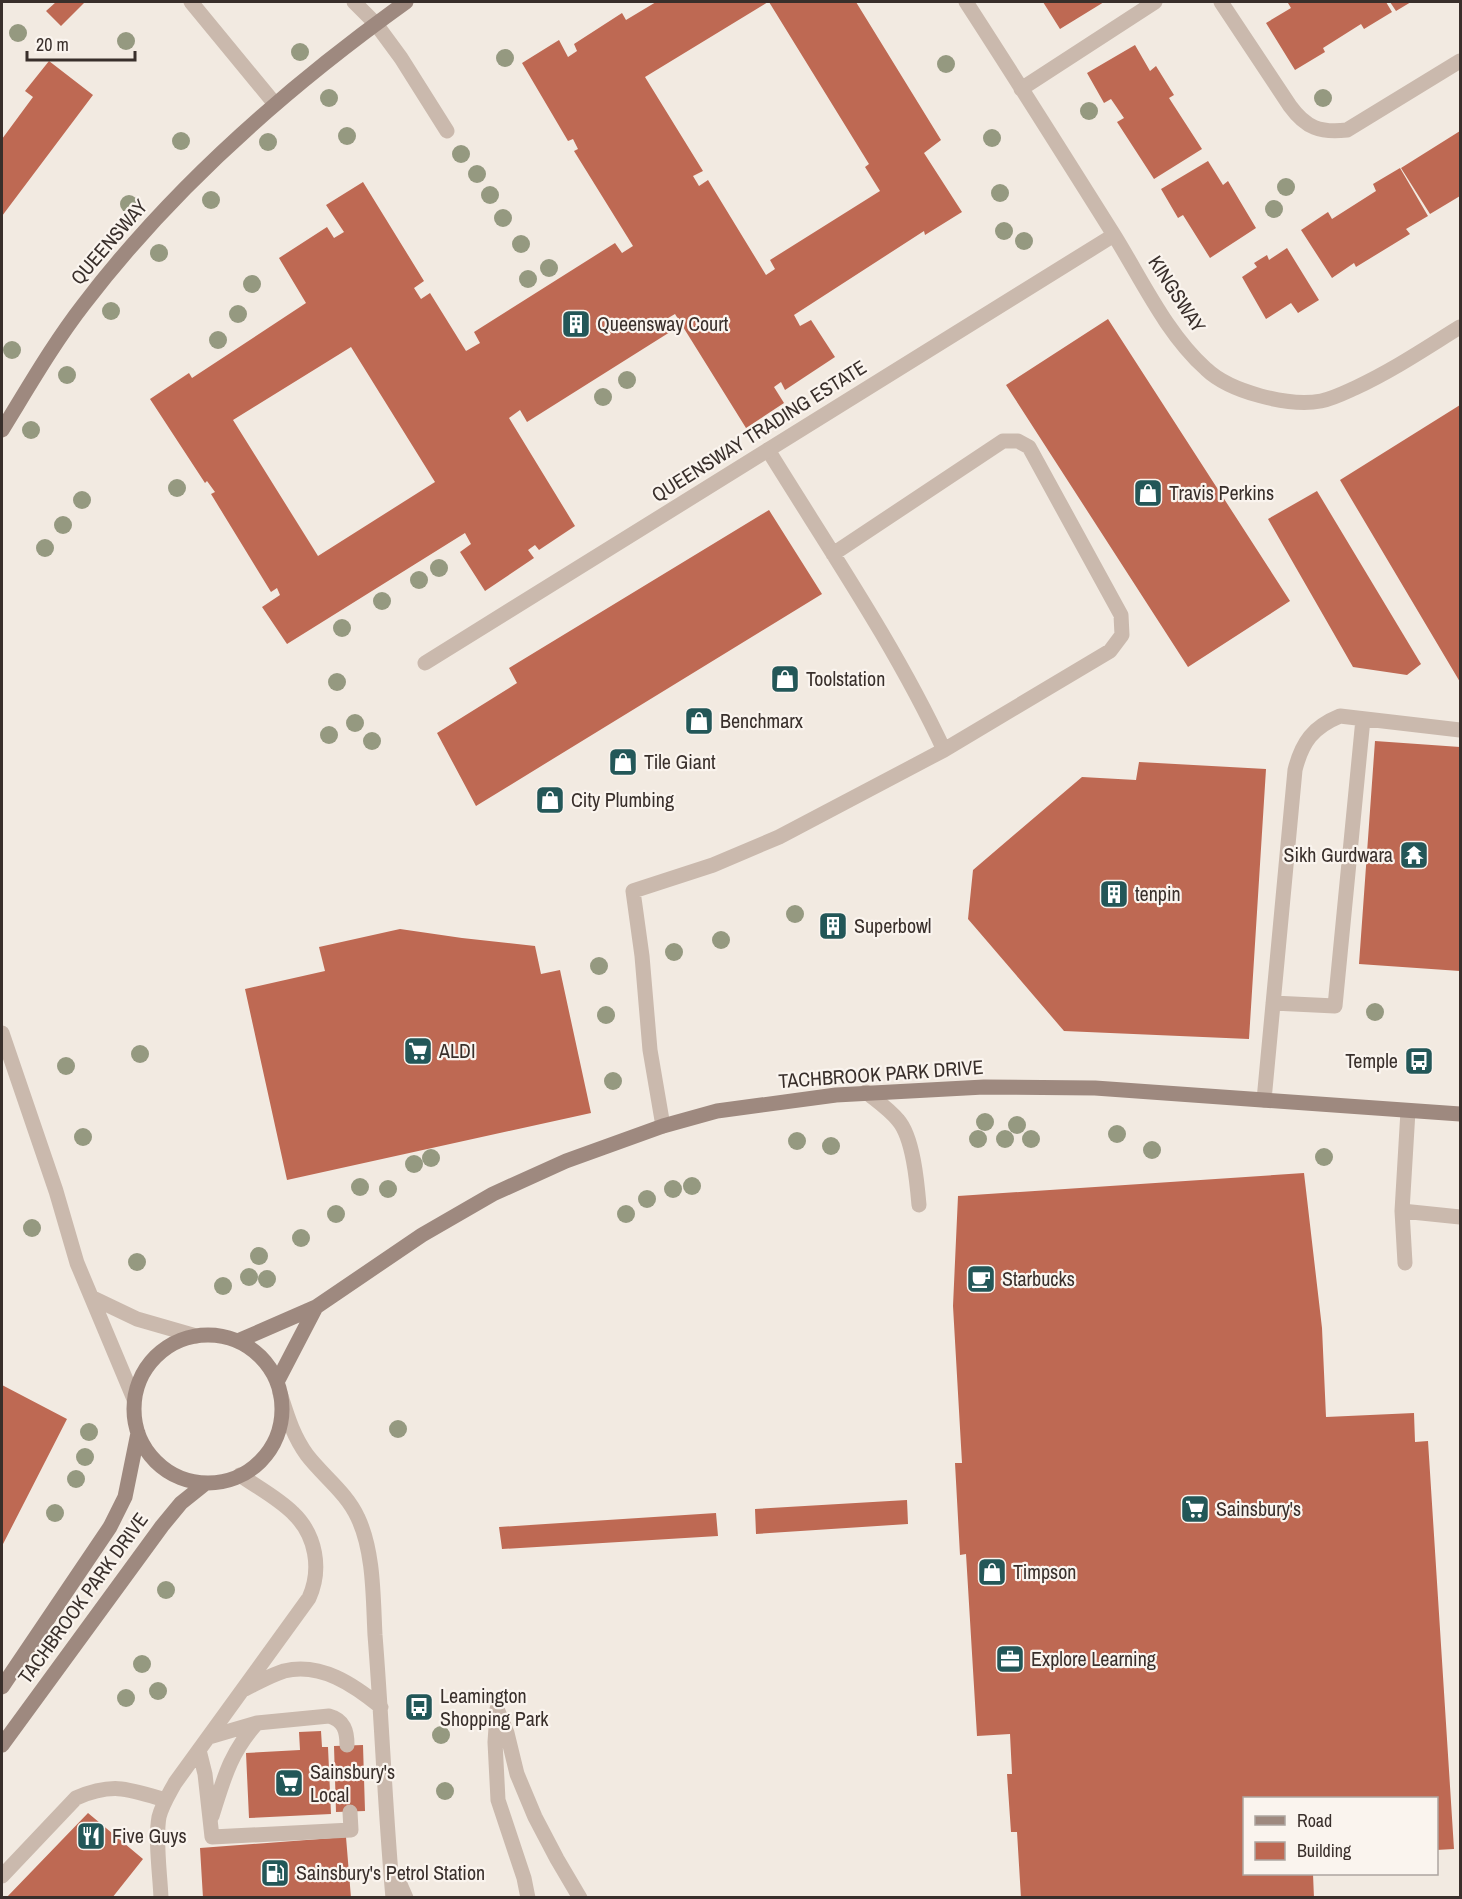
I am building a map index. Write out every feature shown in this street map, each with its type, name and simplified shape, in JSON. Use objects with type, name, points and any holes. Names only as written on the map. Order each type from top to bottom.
[{"type":"street","points":[[190,2],[275,104]]},
{"type":"street","points":[[354,2],[376,24],[401,58],[447,131]]},
{"type":"street","name":"QUEENSWAY","points":[[2,430],[83,306],[130,248],[198,174],[275,104],[406,2]]},
{"type":"street","name":"KINGSWAY","points":[[966,2],[1114,235],[1165,320],[1182,344],[1207,371],[1235,387],[1273,400],[1294,403],[1322,401],[1346,393],[1375,379],[1461,327]]},
{"type":"street","points":[[1021,89],[1155,2]]},
{"type":"street","points":[[1221,2],[1300,120],[1317,129],[1347,130],[1461,61]]},
{"type":"street","name":"QUEENSWAY TRADING ESTATE","points":[[425,663],[1114,235]]},
{"type":"street","points":[[663,1126],[650,1050],[642,956],[633,891],[712,865],[779,837],[944,750],[1110,651],[1122,635],[1121,615],[1029,447],[1018,441],[1003,441],[833,554]]},
{"type":"street","points":[[768,450],[922,704],[944,750]]},
{"type":"street","points":[[1264,1100],[1295,770],[1300,752],[1310,736],[1324,722],[1340,716],[1461,730]]},
{"type":"street","points":[[1273,1004],[1335,1006],[1363,719]]},
{"type":"street","points":[[2,1033],[56,1191],[84,1283],[93,1298],[135,1399]]},
{"type":"street","name":"TACHBROOK PARK DRIVE","points":[[238,1341],[316,1308],[422,1235],[493,1194],[566,1161],[663,1126],[717,1112],[866,1092],[984,1087],[1056,1087],[1461,1114]]},
{"type":"street","points":[[866,1092],[900,1121],[916,1172],[919,1205]]},
{"type":"street","points":[[1405,1263],[1402,1211],[1408,1111]]},
{"type":"street","points":[[1402,1211],[1461,1217]]},
{"type":"street","points":[[93,1298],[137,1319],[196,1336]]},
{"type":"street","name":"TACHBROOK PARK DRIVE","points":[[278,1387],[316,1308]]},
{"type":"street","name":"TACHBROOK PARK DRIVE","points":[[213,1335],[238,1341],[259,1356],[278,1387],[281,1414],[276,1439],[261,1460],[240,1475],[222,1482],[206,1483],[181,1478],[158,1464],[143,1444],[135,1420],[135,1399],[142,1375],[148,1365],[158,1354],[180,1341],[196,1336],[213,1335]]},
{"type":"street","points":[[278,1387],[292,1431],[307,1455],[344,1496],[358,1518],[370,1565],[393,1898]]},
{"type":"street","name":"TACHBROOK PARK DRIVE","points":[[2,1687],[110,1527],[125,1497],[138,1433]]},
{"type":"street","points":[[161,1898],[159,1817],[165,1800],[309,1598],[316,1575],[313,1544],[304,1527],[293,1513],[240,1475]]},
{"type":"street","name":"TACHBROOK PARK DRIVE","points":[[2,1745],[162,1526],[181,1503],[206,1483]]},
{"type":"street","points":[[243,1690],[282,1672],[302,1668],[325,1673],[342,1680],[361,1690],[381,1707]]},
{"type":"street","points":[[528,1898],[524,1878],[498,1800],[495,1742],[497,1709],[507,1733],[517,1774],[535,1817],[580,1898]]},
{"type":"street","points":[[209,1737],[257,1723],[329,1716],[344,1725],[348,1745]]},
{"type":"street","points":[[212,1835],[228,1767],[242,1740],[257,1723]]},
{"type":"street","points":[[199,1750],[205,1774],[212,1835]]},
{"type":"street","points":[[2,1876],[76,1798],[89,1792],[117,1787],[165,1800]]},
{"type":"street","points":[[212,1835],[236,1841],[337,1834],[351,1830],[350,1812]]},
{"type":"street","points":[[389,1855],[405,1898]]},
{"type":"building","points":[[56,2],[85,2],[61,26],[46,11]]},
{"type":"building","name":"Queensway Court","points":[[656,2],[768,2],[645,77],[703,171],[693,176],[699,186],[708,180],[766,275],[775,269],[770,260],[880,191],[865,167],[869,164],[769,2],[856,2],[941,140],[924,153],[962,212],[925,235],[924,231],[794,315],[800,326],[811,320],[835,357],[785,390],[781,382],[774,387],[784,403],[746,428],[675,314],[663,321],[670,332],[527,422],[520,410],[509,418],[575,526],[539,550],[535,545],[528,550],[534,558],[485,591],[460,552],[471,544],[465,533],[287,644],[262,607],[280,595],[277,588],[271,592],[211,494],[215,492],[207,481],[205,483],[150,399],[189,373],[192,378],[306,303],[279,258],[327,227],[334,238],[344,232],[326,205],[363,182],[424,281],[414,288],[421,299],[430,293],[466,351],[480,343],[474,332],[615,243],[622,253],[633,246],[574,151],[578,149],[573,139],[568,141],[522,63],[559,40],[568,57],[577,51],[574,44],[622,13],[626,20]],"holes":[[[351,347],[435,482],[318,556],[233,420]]]},
{"type":"building","points":[[1043,2],[1104,2],[1060,29]]},
{"type":"building","points":[[1386,2],[1392,12],[1364,29],[1361,24],[1323,48],[1325,52],[1295,70],[1266,23],[1291,8],[1288,3]]},
{"type":"building","points":[[1390,2],[1411,2],[1396,11]]},
{"type":"building","points":[[1135,45],[1150,71],[1156,66],[1174,95],[1169,98],[1202,149],[1154,179],[1117,122],[1124,118],[1111,99],[1104,103],[1087,73]]},
{"type":"building","points":[[49,61],[93,95],[2,216],[2,139],[33,97],[25,91]]},
{"type":"building","points":[[1460,131],[1460,196],[1430,214],[1401,168]]},
{"type":"building","points":[[1208,161],[1223,185],[1228,181],[1256,228],[1210,258],[1183,215],[1178,218],[1161,189]]},
{"type":"building","points":[[1400,168],[1428,216],[1406,229],[1410,234],[1356,267],[1354,263],[1332,278],[1301,230],[1328,212],[1332,219],[1376,191],[1373,184]]},
{"type":"building","points":[[1287,248],[1319,300],[1298,313],[1291,303],[1266,319],[1242,277],[1257,267],[1254,263],[1267,255],[1269,260]]},
{"type":"building","name":"Travis Perkins","points":[[1108,319],[1290,601],[1188,667],[1006,385]]},
{"type":"building","points":[[1460,405],[1460,682],[1340,480]]},
{"type":"building","points":[[1317,491],[1421,664],[1407,675],[1353,667],[1268,519]]},
{"type":"building","points":[[769,510],[822,594],[476,806],[437,733],[517,683],[509,668]]},
{"type":"building","name":"Sikh Gurdwara","points":[[1375,741],[1460,747],[1460,971],[1359,964]]},
{"type":"building","name":"tenpin","points":[[1139,762],[1266,769],[1249,1039],[1064,1031],[968,919],[973,870],[1082,777],[1136,780]]},
{"type":"building","name":"Superbowl","points":[[839,917],[842,931],[827,934],[824,921]]},
{"type":"building","name":"ALDI","points":[[400,929],[535,946],[541,974],[560,970],[591,1113],[287,1180],[245,989],[325,971],[319,947]]},
{"type":"building","name":"Sainsbury's","points":[[1304,1173],[1322,1328],[1326,1417],[1414,1413],[1415,1442],[1428,1441],[1454,1849],[1438,1850],[1438,1797],[1243,1797],[1243,1875],[1313,1875],[1314,1898],[1021,1898],[1017,1832],[1011,1832],[1007,1774],[1012,1774],[1010,1734],[977,1736],[966,1554],[960,1555],[955,1463],[962,1463],[953,1306],[958,1196]]},
{"type":"building","points":[[2,1385],[67,1419],[2,1546]]},
{"type":"building","points":[[907,1500],[908,1524],[756,1534],[755,1509]]},
{"type":"building","points":[[716,1513],[718,1536],[502,1549],[499,1527]]},
{"type":"building","name":"Sainsbury's Local","points":[[321,1731],[322,1747],[328,1747],[331,1814],[249,1818],[246,1753],[300,1750],[299,1732]]},
{"type":"building","points":[[363,1745],[365,1811],[336,1812],[334,1746]]},
{"type":"building","name":"Five Guys","points":[[88,1813],[143,1859],[112,1898],[6,1898]]},
{"type":"building","name":"Sainsbury's Petrol Station","points":[[346,1837],[351,1898],[203,1898],[200,1848]]},
{"type":"place","name":"Queensway Court","points":[[576,324]]},
{"type":"place","name":"Travis Perkins","points":[[1148,493]]},
{"type":"place","name":"Toolstation","points":[[785,679]]},
{"type":"place","name":"Benchmarx","points":[[699,721]]},
{"type":"place","name":"Tile Giant","points":[[623,762]]},
{"type":"place","name":"City Plumbing","points":[[550,800]]},
{"type":"place","name":"Sikh Gurdwara","points":[[1414,855]]},
{"type":"place","name":"tenpin","points":[[1114,894]]},
{"type":"place","name":"Superbowl","points":[[833,926]]},
{"type":"place","name":"ALDI","points":[[418,1051]]},
{"type":"place","name":"Temple","points":[[1419,1061]]},
{"type":"place","name":"Starbucks","points":[[981,1279]]},
{"type":"place","name":"Sainsbury's","points":[[1195,1509]]},
{"type":"place","name":"Timpson","points":[[992,1572]]},
{"type":"place","name":"Explore Learning","points":[[1010,1659]]},
{"type":"place","name":"Leamington Shopping Park","points":[[419,1707]]},
{"type":"place","name":"Sainsbury's Local","points":[[289,1783]]},
{"type":"place","name":"Five Guys","points":[[91,1836]]},
{"type":"place","name":"Sainsbury's Petrol Station","points":[[275,1873]]}]
